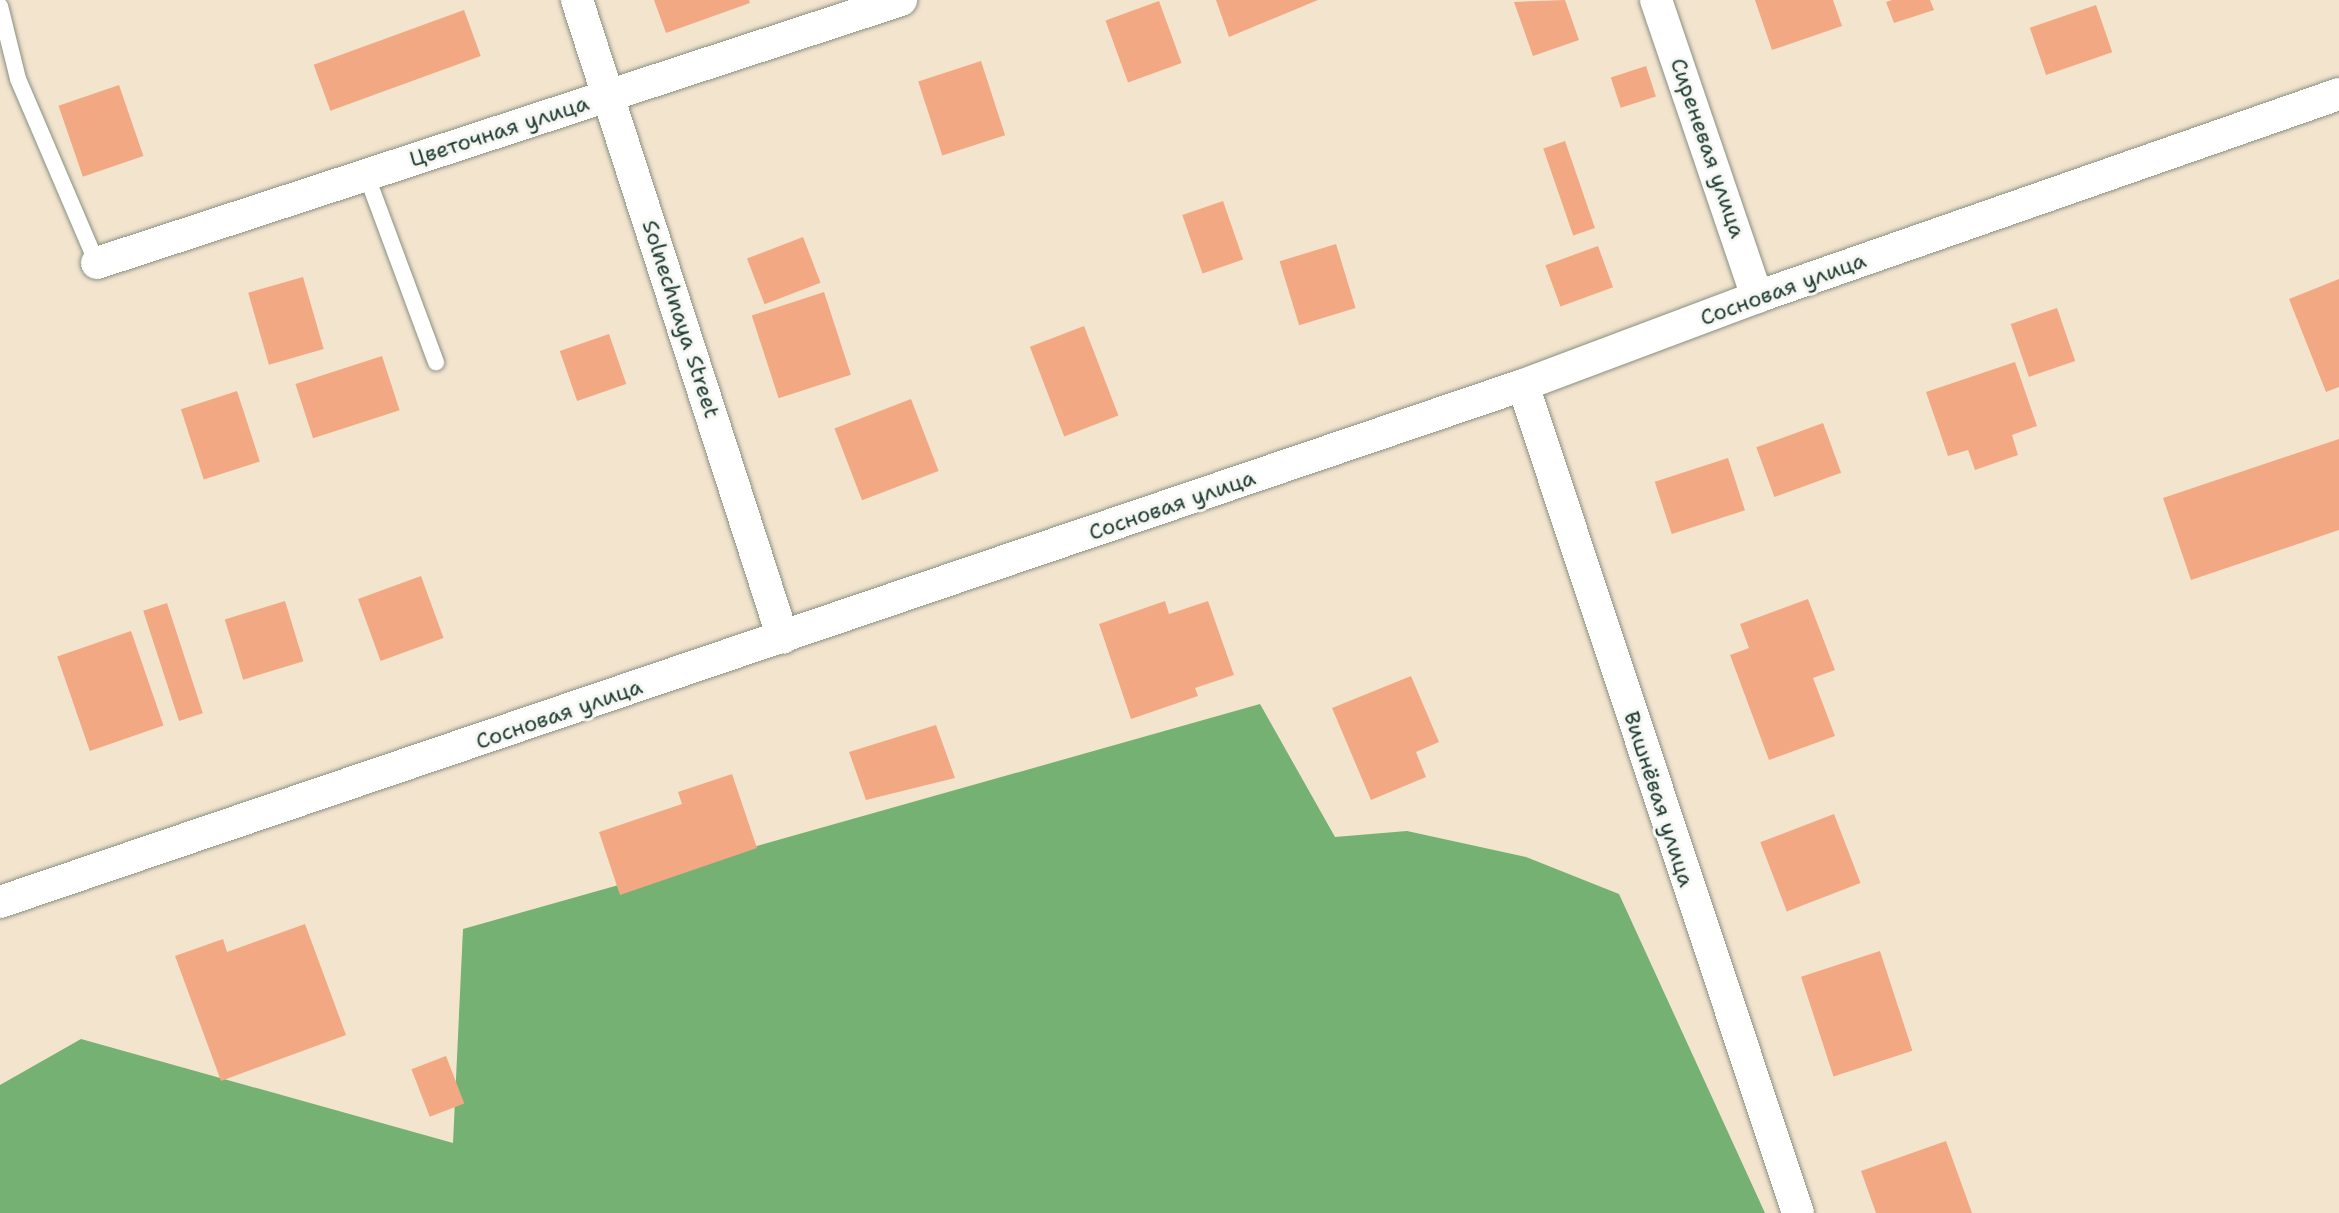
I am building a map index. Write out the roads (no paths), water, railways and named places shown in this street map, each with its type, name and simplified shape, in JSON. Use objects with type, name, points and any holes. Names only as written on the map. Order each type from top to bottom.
[{"type":"street","name":"Solnechnaya Street","points":[[577,0],[783,638]]},
{"type":"street","name":"Цветочная улица","points":[[97,263],[901,0]]},
{"type":"street","name":"Сиреневая улица","points":[[1656,0],[1757,297]]},
{"type":"street","name":"Сосновая улица","points":[[0,902],[1523,385],[1757,297],[2339,94]]},
{"type":"street","name":"Вишнёвая улица","points":[[1523,385],[1798,1213]]},
{"type":"lane","points":[[0,6],[18,79],[97,263]]},
{"type":"lane","points":[[366,174],[436,362]]}]
